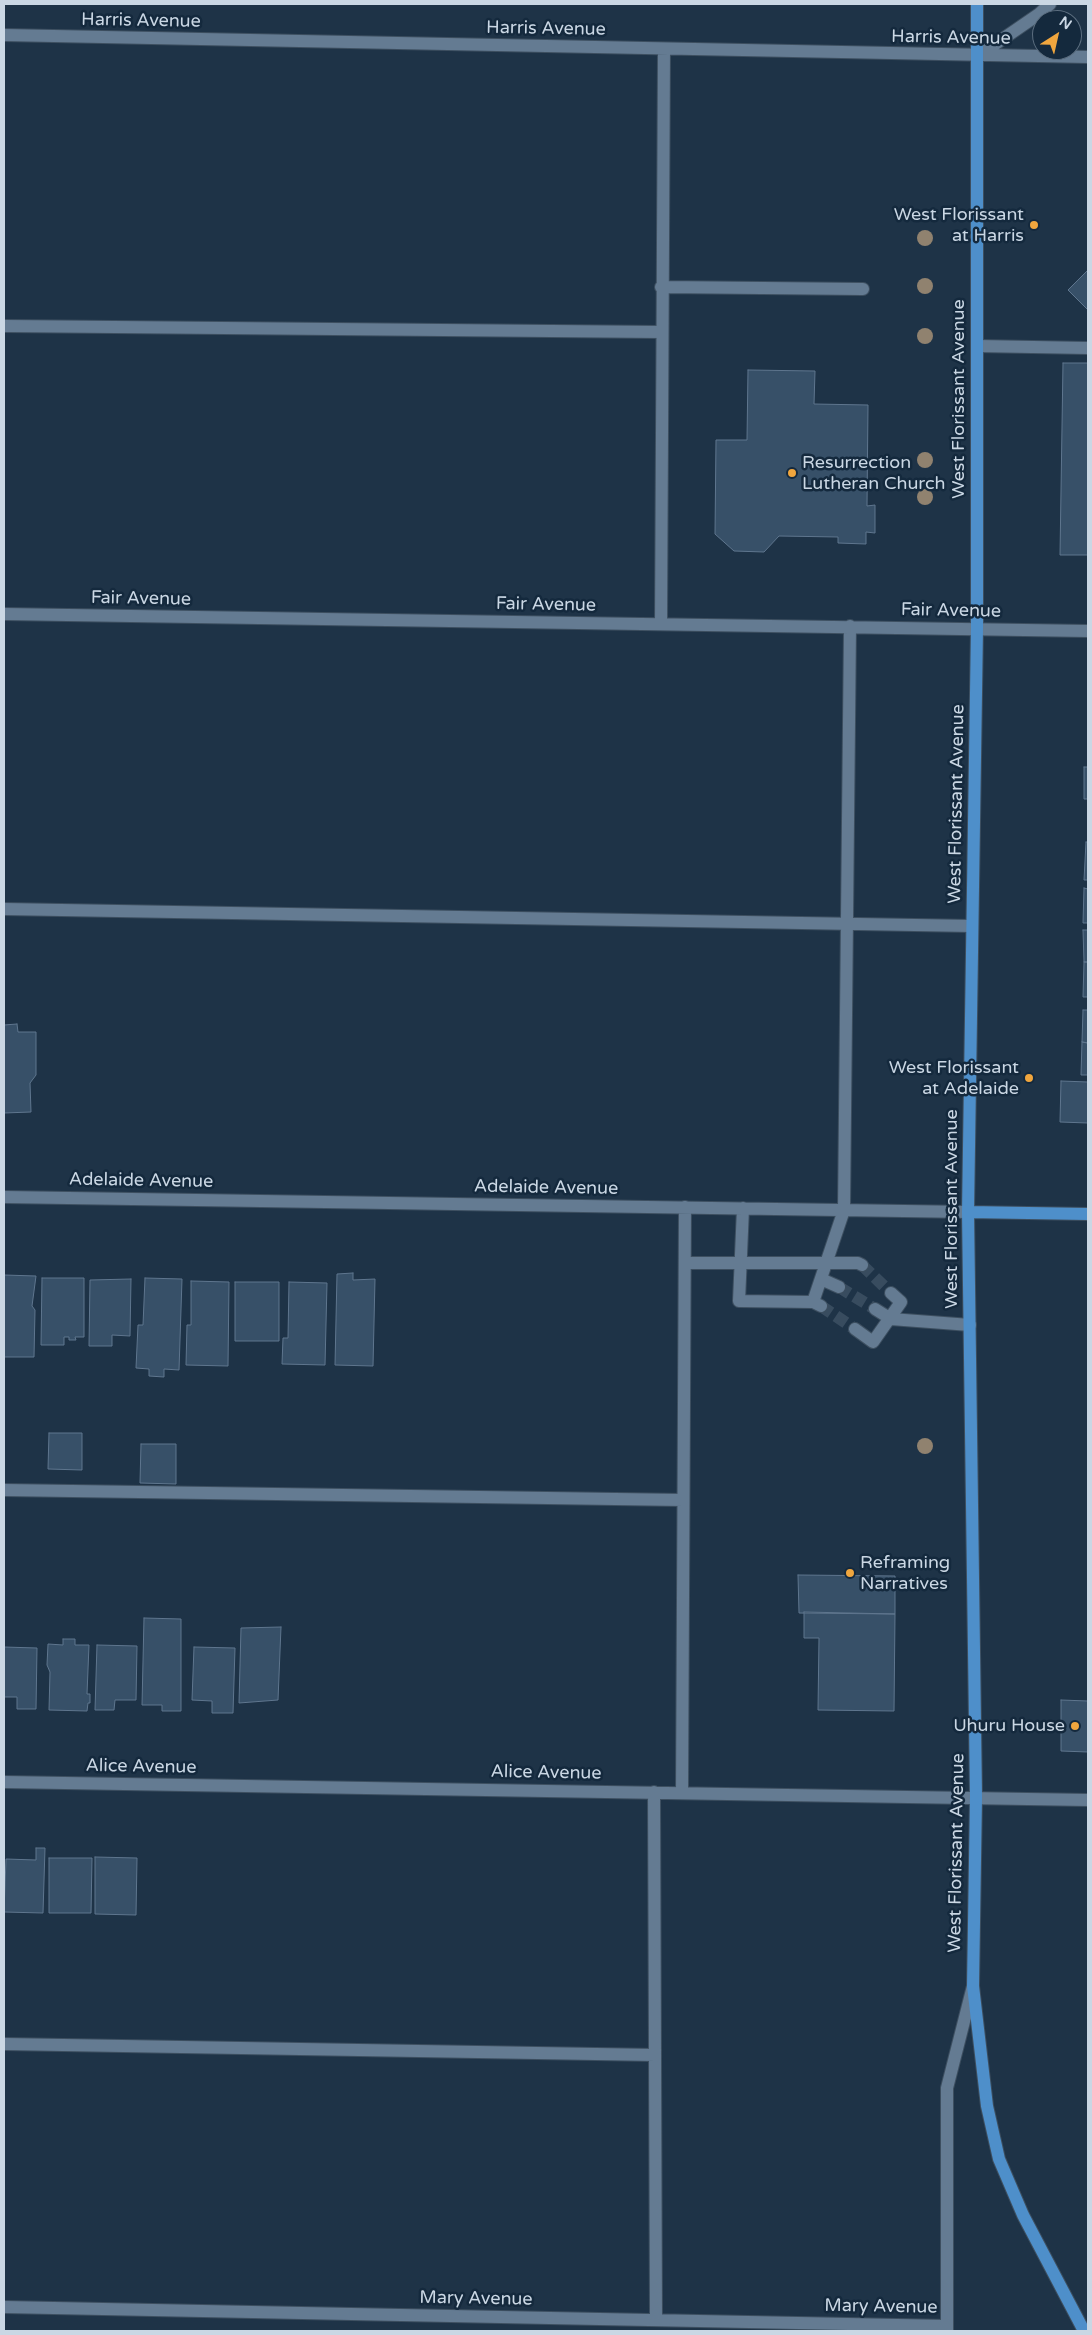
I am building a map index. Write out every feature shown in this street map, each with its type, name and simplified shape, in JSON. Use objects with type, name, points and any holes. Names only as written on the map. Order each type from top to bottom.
[{"type":"main road","name":"West Florissant Avenue","points":[[978,4],[977,628],[968,1212],[976,1798],[973,1986],[987,2106],[998,2160],[1023,2215],[1084,2331]]},
{"type":"main road","name":"Adelaide Avenue","points":[[968,1212],[1088,1214]]},
{"type":"street","points":[[978,56],[1039,14],[1050,4]]},
{"type":"street","name":"Harris Avenue","points":[[4,35],[1088,57]]},
{"type":"street","points":[[661,624],[661,287],[664,49]]},
{"type":"street","points":[[661,287],[863,290]]},
{"type":"street","points":[[4,326],[661,332]]},
{"type":"street","points":[[977,346],[1088,348]]},
{"type":"street","name":"Fair Avenue","points":[[4,614],[1088,631]]},
{"type":"street","points":[[743,1208],[739,1301],[817,1304],[821,1279],[844,1210],[850,626]]},
{"type":"street","points":[[4,909],[972,926]]},
{"type":"street","name":"Adelaide Avenue","points":[[4,1197],[968,1212]]},
{"type":"street","points":[[682,1793],[685,1207]]},
{"type":"street","points":[[685,1263],[858,1263],[862,1265]]},
{"type":"street","points":[[821,1279],[839,1287]]},
{"type":"street","points":[[855,1329],[873,1342],[891,1319],[901,1302],[891,1293]]},
{"type":"street","points":[[875,1309],[891,1319],[970,1325]]},
{"type":"street","points":[[4,1490],[683,1500]]},
{"type":"street","name":"Alice Avenue","points":[[4,1782],[1088,1800]]},
{"type":"street","points":[[654,1792],[656,2320]]},
{"type":"street","points":[[947,2328],[947,2088],[973,1986]]},
{"type":"street","points":[[4,2044],[655,2055]]},
{"type":"street","name":"Mary Avenue","points":[[4,2307],[656,2320],[947,2328]]},
{"type":"building","points":[[1088,270],[1088,310],[1068,290]]},
{"type":"building","points":[[1063,363],[1088,363],[1088,555],[1060,555]]},
{"type":"building","name":"Resurrection Lutheran Church","points":[[748,370],[815,371],[814,404],[868,405],[867,506],[875,505],[875,533],[866,532],[866,544],[838,543],[838,537],[779,536],[764,552],[734,551],[715,534],[716,440],[747,440]]},
{"type":"building","points":[[1084,767],[1088,767],[1088,799],[1084,799]]},
{"type":"building","points":[[1086,842],[1088,842],[1088,880],[1084,880]]},
{"type":"building","points":[[1084,888],[1088,889],[1088,923],[1083,923]]},
{"type":"building","points":[[1083,930],[1088,930],[1088,962],[1084,962]]},
{"type":"building","points":[[1084,962],[1088,962],[1088,997],[1083,997]]},
{"type":"building","points":[[1083,1010],[1088,1010],[1088,1043],[1082,1042]]},
{"type":"building","points":[[17,1024],[18,1032],[36,1032],[36,1075],[30,1083],[31,1112],[4,1113],[4,1025]]},
{"type":"building","points":[[1082,1042],[1088,1043],[1088,1075],[1081,1075]]},
{"type":"building","points":[[1061,1081],[1088,1082],[1088,1123],[1060,1122]]},
{"type":"building","points":[[353,1273],[353,1280],[375,1279],[373,1366],[335,1365],[337,1274]]},
{"type":"building","points":[[4,1275],[36,1276],[32,1306],[35,1310],[34,1357],[4,1357]]},
{"type":"building","points":[[42,1278],[84,1278],[84,1337],[75,1337],[76,1340],[69,1340],[69,1337],[64,1337],[64,1345],[41,1345]]},
{"type":"building","points":[[145,1278],[182,1279],[179,1370],[164,1369],[164,1377],[149,1376],[149,1369],[136,1368],[138,1325],[143,1325]]},
{"type":"building","points":[[131,1279],[130,1336],[112,1335],[112,1346],[89,1346],[90,1280]]},
{"type":"building","points":[[191,1281],[229,1282],[228,1366],[186,1365],[187,1325],[191,1325]]},
{"type":"building","points":[[235,1282],[279,1282],[279,1341],[235,1341]]},
{"type":"building","points":[[289,1282],[327,1283],[325,1365],[282,1364],[283,1338],[288,1338]]},
{"type":"building","points":[[49,1433],[82,1433],[82,1470],[48,1469]]},
{"type":"building","points":[[141,1444],[176,1444],[176,1484],[140,1483]]},
{"type":"building","points":[[798,1575],[895,1576],[895,1614],[799,1613]]},
{"type":"building","points":[[804,1612],[895,1614],[894,1711],[818,1710],[819,1638],[804,1638]]},
{"type":"building","points":[[144,1618],[181,1619],[181,1711],[162,1711],[162,1705],[142,1705]]},
{"type":"building","points":[[281,1627],[278,1700],[239,1703],[241,1628]]},
{"type":"building","points":[[63,1639],[75,1639],[75,1645],[89,1645],[87,1694],[90,1694],[90,1703],[88,1703],[87,1711],[49,1710],[50,1672],[47,1665],[48,1644],[63,1645]]},
{"type":"building","points":[[97,1645],[137,1646],[136,1700],[115,1700],[114,1710],[95,1710]]},
{"type":"building","points":[[4,1647],[37,1648],[36,1709],[17,1709],[17,1697],[4,1697]]},
{"type":"building","points":[[194,1647],[235,1648],[233,1713],[212,1713],[212,1701],[192,1700]]},
{"type":"building","name":"Uhuru House","points":[[1061,1700],[1088,1701],[1088,1752],[1061,1751]]},
{"type":"building","points":[[36,1848],[45,1848],[43,1913],[4,1912],[6,1859],[36,1860]]},
{"type":"building","points":[[95,1857],[137,1858],[136,1915],[95,1914]]},
{"type":"building","points":[[49,1858],[92,1858],[91,1913],[49,1913]]},
{"type":"tunnel","points":[[862,1265],[891,1293]]},
{"type":"tunnel","points":[[839,1287],[875,1309]]},
{"type":"tunnel","points":[[821,1306],[855,1329]]},
{"type":"place","name":"West Florissant at Harris","points":[[1034,225]]},
{"type":"place","name":"Resurrection Lutheran Church","points":[[792,473]]},
{"type":"place","name":"West Florissant at Adelaide","points":[[1029,1078]]},
{"type":"place","name":"Reframing Narratives","points":[[850,1573]]},
{"type":"place","name":"Uhuru House","points":[[1075,1726]]}]
